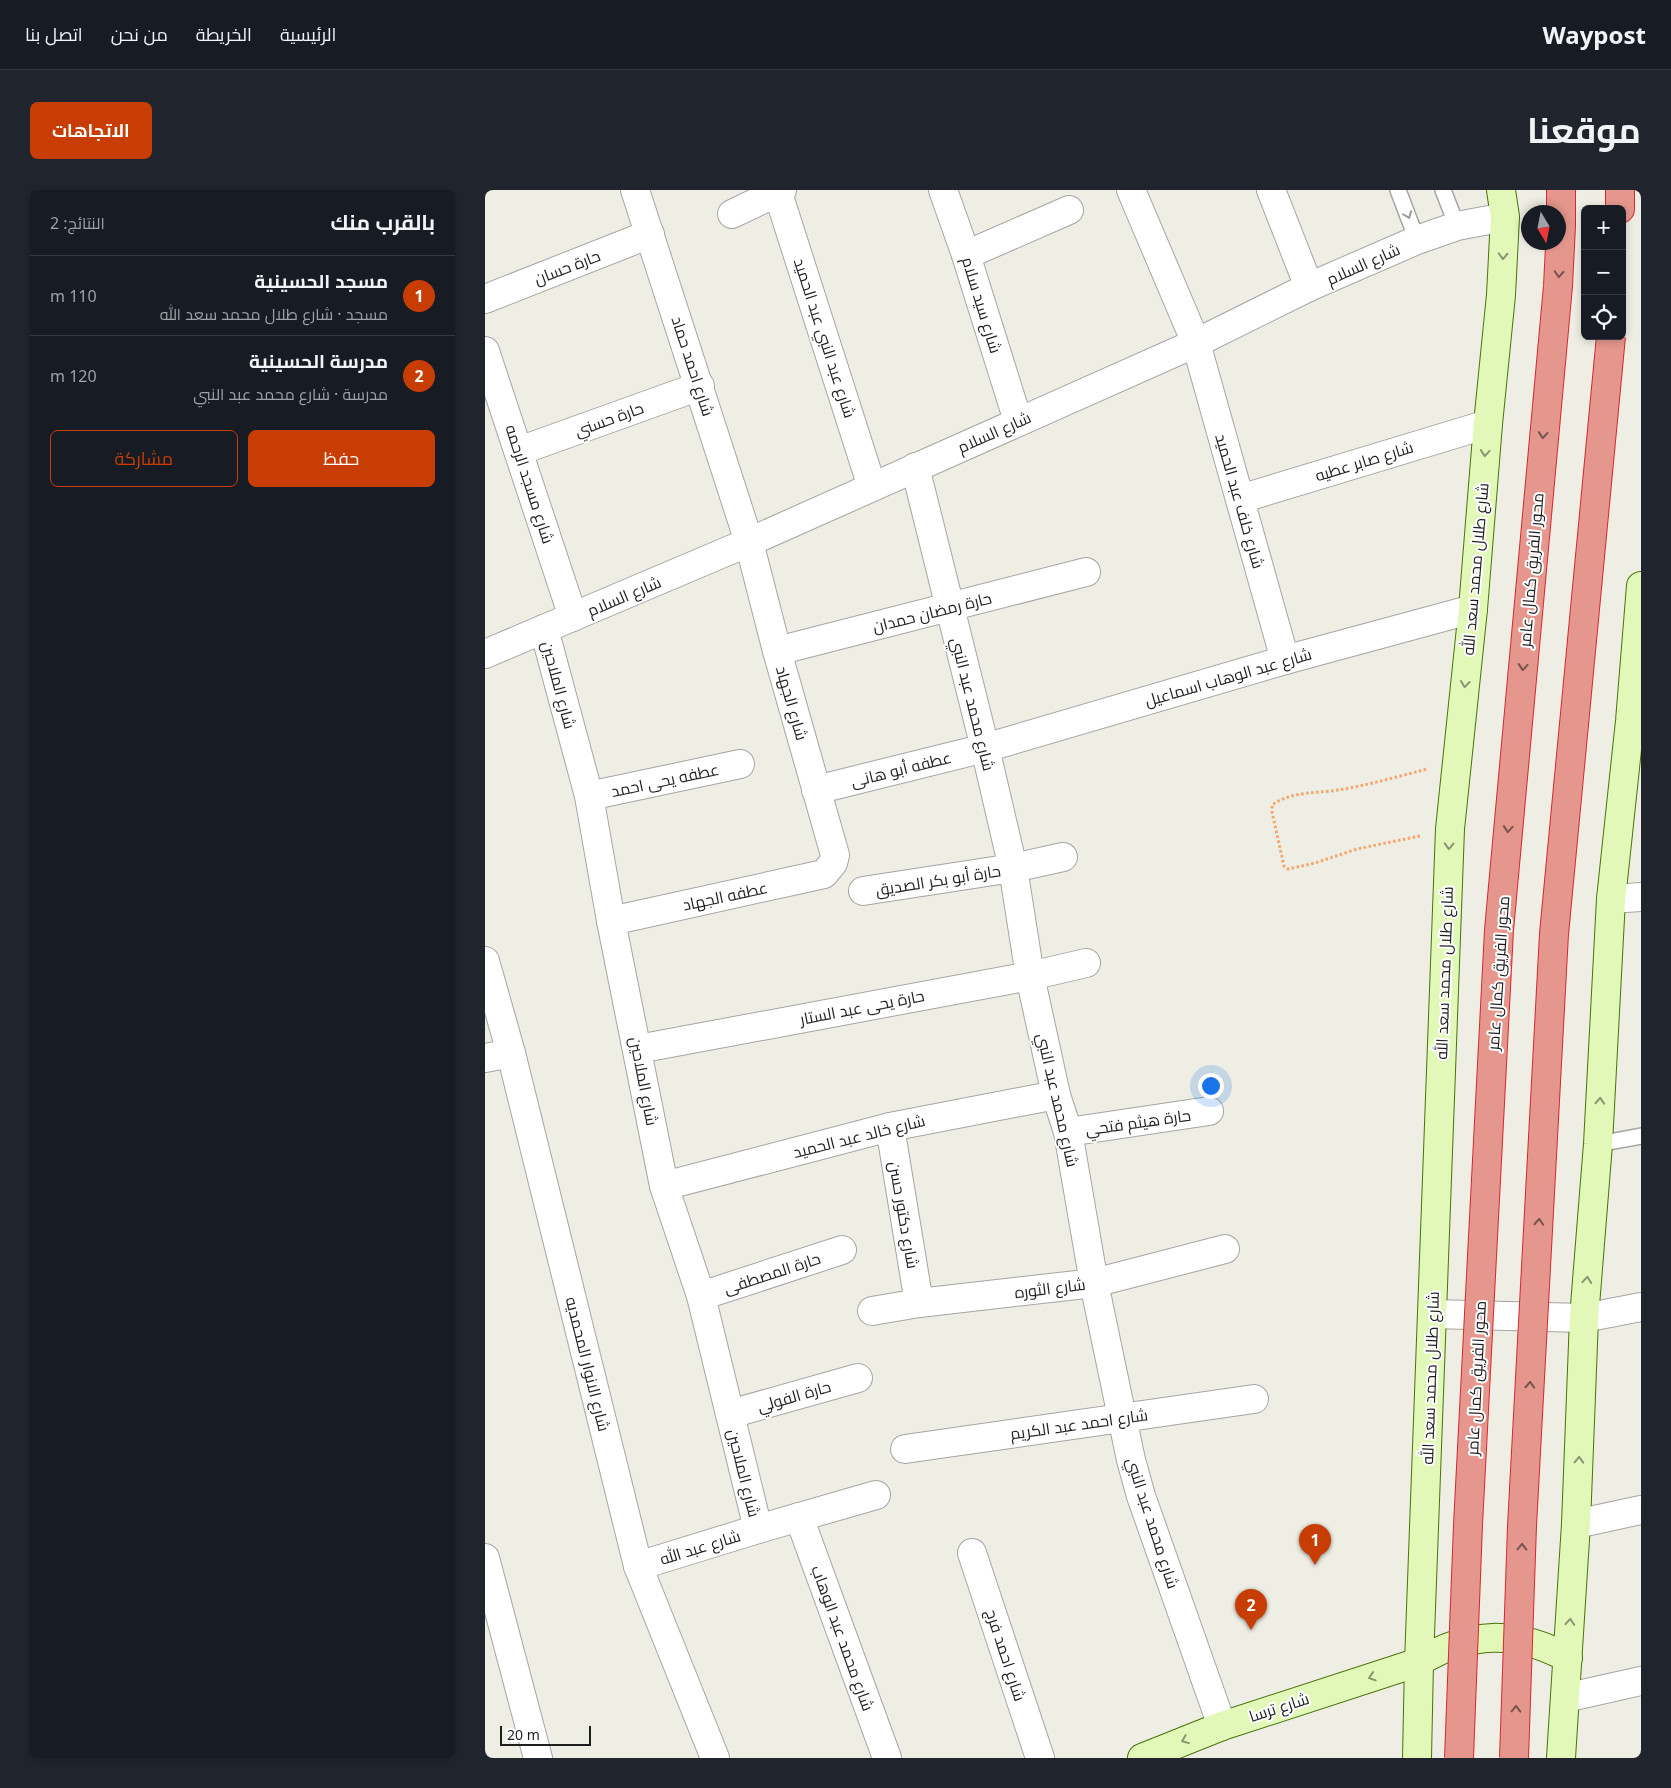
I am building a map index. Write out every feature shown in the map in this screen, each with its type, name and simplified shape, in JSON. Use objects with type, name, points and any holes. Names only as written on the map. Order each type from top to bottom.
[{"type":"highway","name":"محور الفريق كمال عامر","points":[[1459,1758],[1468,1535],[1499,930],[1558,286],[1561,190]]},
{"type":"highway","points":[[1620,190],[1620,205]]},
{"type":"highway","points":[[1515,1758],[1522,1526],[1555,934],[1611,340]]},
{"type":"main road","name":"شارع طلال محمد سعد الله","points":[[1417,1758],[1450,829],[1473,609],[1501,295],[1505,216],[1501,190]]},
{"type":"main road","points":[[1561,1758],[1576,1524],[1584,1318],[1598,1144],[1611,899],[1635,720],[1641,586]]},
{"type":"main road","name":"شارع ترسا","points":[[1142,1758],[1223,1726],[1419,1662],[1436,1651],[1473,1639],[1493,1637],[1532,1642],[1550,1648],[1567,1658]]},
{"type":"street","name":"شارع احمد حماد","points":[[635,190],[749,542]]},
{"type":"street","name":"شارع سيد سلام","points":[[943,190],[1018,421]]},
{"type":"street","name":"شارع خلف عبد الحميد","points":[[1131,190],[1196,342],[1285,660]]},
{"type":"street","points":[[1271,190],[1309,288]]},
{"type":"street","points":[[732,214],[779,191]]},
{"type":"street","name":"شارع عبد النبي عبد الحميد","points":[[779,191],[872,487]]},
{"type":"street","points":[[966,256],[1069,210]]},
{"type":"street","name":"شارع السلام","points":[[485,654],[749,542],[1196,342],[1309,288],[1417,240],[1457,226],[1505,216]]},
{"type":"street","name":"حارة حسان","points":[[485,299],[650,234]]},
{"type":"street","name":"شارع مسجد الرحمه","points":[[485,352],[573,617]]},
{"type":"street","name":"حارة حسني","points":[[519,451],[699,386]]},
{"type":"street","name":"شارع صابر عطيه","points":[[1240,499],[1488,424]]},
{"type":"street","name":"شارع محمد عبد النبي","points":[[915,467],[1013,868],[1030,976],[1056,1095],[1068,1132],[1094,1283],[1131,1460],[1141,1496],[1223,1726]]},
{"type":"street","name":"شارع الجهاد","points":[[749,542],[777,651],[835,855],[833,863]]},
{"type":"street","name":"حارة رمضان حمدان","points":[[777,651],[1086,572]]},
{"type":"street","name":"شارع عبد الوهاب اسماعيل","points":[[985,748],[1285,660],[1473,609]]},
{"type":"street","name":"شارع الملاحين","points":[[544,629],[589,796],[611,921],[664,1186],[701,1296],[758,1529]]},
{"type":"street","name":"عطفه أبو هانى","points":[[816,790],[985,748]]},
{"type":"street","name":"عطفه يحى احمد","points":[[589,796],[740,764]]},
{"type":"street","name":"حارة أبو بكر الصديق","points":[[863,891],[1013,868],[1063,857]]},
{"type":"street","name":"عطفه الجهاد","points":[[611,921],[824,874],[833,863]]},
{"type":"street","points":[[1611,899],[1641,897]]},
{"type":"street","name":"شارع الانوار المحمديه","points":[[485,961],[498,1055],[638,1566],[715,1758]]},
{"type":"street","name":"حارة يحى عبد الستار","points":[[638,1049],[1030,976],[1086,963]]},
{"type":"street","name":"شارع خالد عبد الحميد","points":[[664,1186],[890,1127],[1056,1095]]},
{"type":"street","name":"حارة هيثم فتحي","points":[[1068,1132],[1209,1111]]},
{"type":"street","name":"شارع دكتور حسن","points":[[890,1127],[919,1303]]},
{"type":"street","name":"شارع الثوره","points":[[872,1311],[919,1303],[1094,1283],[1225,1249]]},
{"type":"street","name":"حارة المصطفى","points":[[701,1296],[842,1250]]},
{"type":"street","points":[[1432,1314],[1584,1318],[1641,1307]]},
{"type":"street","name":"حارة الفولي","points":[[730,1414],[858,1378]]},
{"type":"street","name":"شارع احمد عبد الكريم","points":[[905,1449],[1253,1399]]},
{"type":"street","name":"شارع عبد الله","points":[[638,1566],[876,1495]]},
{"type":"street","points":[[1576,1524],[1641,1510]]},
{"type":"street","name":"شارع محمد عبد الوهاب","points":[[799,1518],[887,1758]]},
{"type":"street","name":"شارع احمد فرج","points":[[972,1553],[1040,1758]]},
{"type":"street","points":[[485,1558],[538,1758]]},
{"type":"street","points":[[1565,1698],[1641,1681]]},
{"type":"lane","points":[[1398,190],[1417,240]]},
{"type":"lane","points":[[1443,190],[1457,226]]},
{"type":"lane","points":[[1598,1144],[1641,1136]]},
{"type":"path","points":[[1450,829],[1357,849],[1315,863],[1287,869],[1284,866],[1272,805],[1302,794],[1342,790],[1457,762]]},
{"type":"place","name":"مسجد الحسينية","points":[[1315,1565]]},
{"type":"place","name":"مدرسة الحسينية","points":[[1251,1630]]}]
